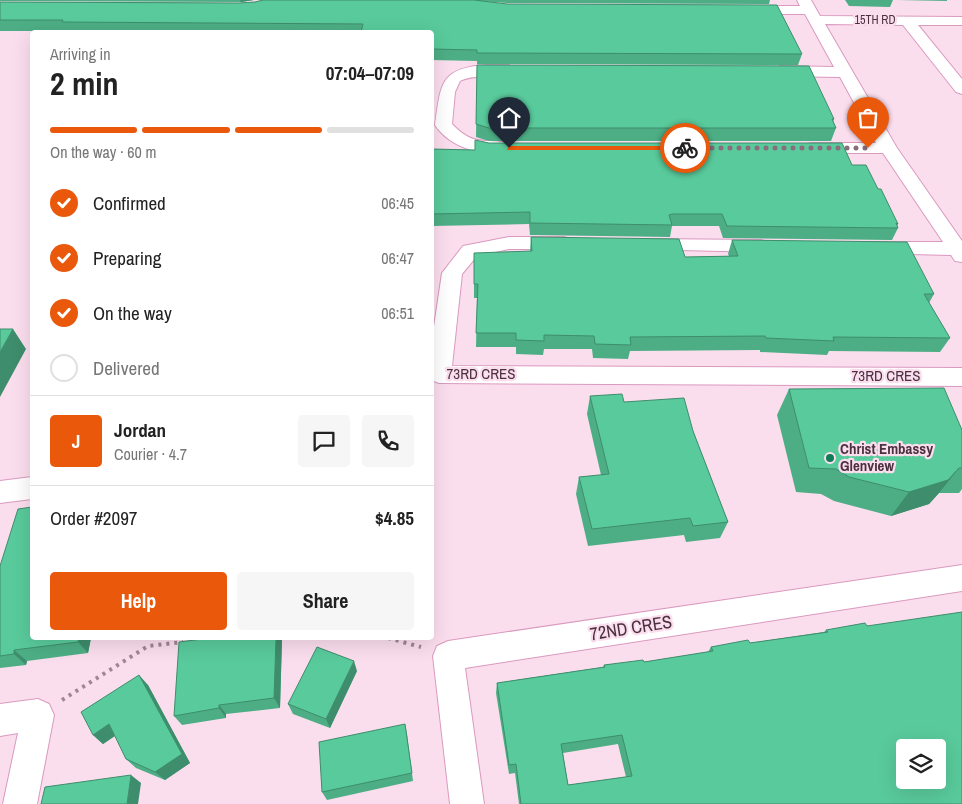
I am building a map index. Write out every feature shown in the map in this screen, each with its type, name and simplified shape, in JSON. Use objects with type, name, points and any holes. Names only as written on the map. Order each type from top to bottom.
[{"type":"street","name":"15TH RD","points":[[732,10],[810,10],[907,20],[962,89]]},
{"type":"street","points":[[810,10],[888,148],[959,252]]},
{"type":"street","points":[[907,20],[962,21]]},
{"type":"street","points":[[519,148],[489,148],[458,140],[443,125],[450,83],[459,74],[481,70],[520,70]]},
{"type":"street","points":[[767,71],[846,72]]},
{"type":"street","points":[[798,148],[888,148]]},
{"type":"street","name":"73RD CRES","points":[[588,244],[509,243],[470,251],[452,273],[439,374],[962,377]]},
{"type":"street","points":[[628,244],[778,246]]},
{"type":"street","points":[[857,247],[959,252]]},
{"type":"street","points":[[0,492],[30,488]]},
{"type":"street","name":"72ND CRES","points":[[448,656],[962,578]]},
{"type":"street","points":[[448,656],[467,804]]},
{"type":"street","points":[[0,720],[38,715],[20,804]]},
{"type":"path","points":[[395,640],[448,656]]},
{"type":"path","points":[[38,715],[148,646],[190,641]]},
{"type":"building","points":[[263,0],[474,0],[507,4],[777,5],[802,54],[477,53],[477,50],[434,49],[434,30],[362,30],[363,24],[0,20],[0,2],[255,2]]},
{"type":"building","points":[[477,65],[809,66],[834,119],[832,119],[836,128],[489,128],[476,124]]},
{"type":"building","points":[[475,140],[489,143],[842,143],[852,165],[866,165],[878,189],[881,189],[898,224],[896,223],[898,228],[727,226],[722,214],[672,214],[669,215],[672,225],[530,223],[530,212],[434,214],[434,149],[475,150]]},
{"type":"building","points":[[531,237],[679,239],[685,257],[738,256],[732,240],[907,242],[934,294],[924,294],[950,338],[833,337],[834,341],[766,338],[765,336],[630,337],[631,345],[595,344],[594,336],[544,335],[544,341],[516,340],[516,333],[476,333],[478,284],[474,284],[474,253],[532,251]]},
{"type":"building","points":[[0,329],[13,329],[0,352]]},
{"type":"building","points":[[944,388],[962,430],[962,468],[959,468],[948,480],[909,492],[849,477],[836,469],[809,468],[789,389]]},
{"type":"building","points":[[622,394],[624,402],[684,398],[693,431],[728,522],[693,526],[690,518],[592,529],[579,477],[609,474],[590,396]]},
{"type":"building","points":[[30,507],[30,640],[78,640],[78,642],[14,650],[14,654],[0,656],[0,566],[18,509]]},
{"type":"building","points":[[962,612],[962,804],[521,804],[516,764],[509,765],[497,683],[605,667],[604,665],[643,660],[644,662],[713,651],[711,647],[748,640],[750,643],[828,632],[826,630],[865,623],[867,626]],"holes":[[[622,735],[632,776],[568,785],[561,744]]]},
{"type":"building","points":[[194,640],[276,640],[274,698],[219,705],[219,708],[174,716],[179,642]]},
{"type":"building","points":[[317,647],[354,661],[326,719],[288,704]]},
{"type":"building","points":[[139,675],[182,754],[155,772],[126,759],[109,724],[93,735],[81,712]]},
{"type":"building","points":[[405,724],[412,773],[322,792],[319,742]]},
{"type":"building","points":[[131,775],[127,804],[41,804],[45,787]]},
{"type":"way so far","points":[[685,148],[868,148]]},
{"type":"place","name":"Christ Embassy Glenview","points":[[830,458]]},
{"type":"route","points":[[509,148],[685,148]]}]
